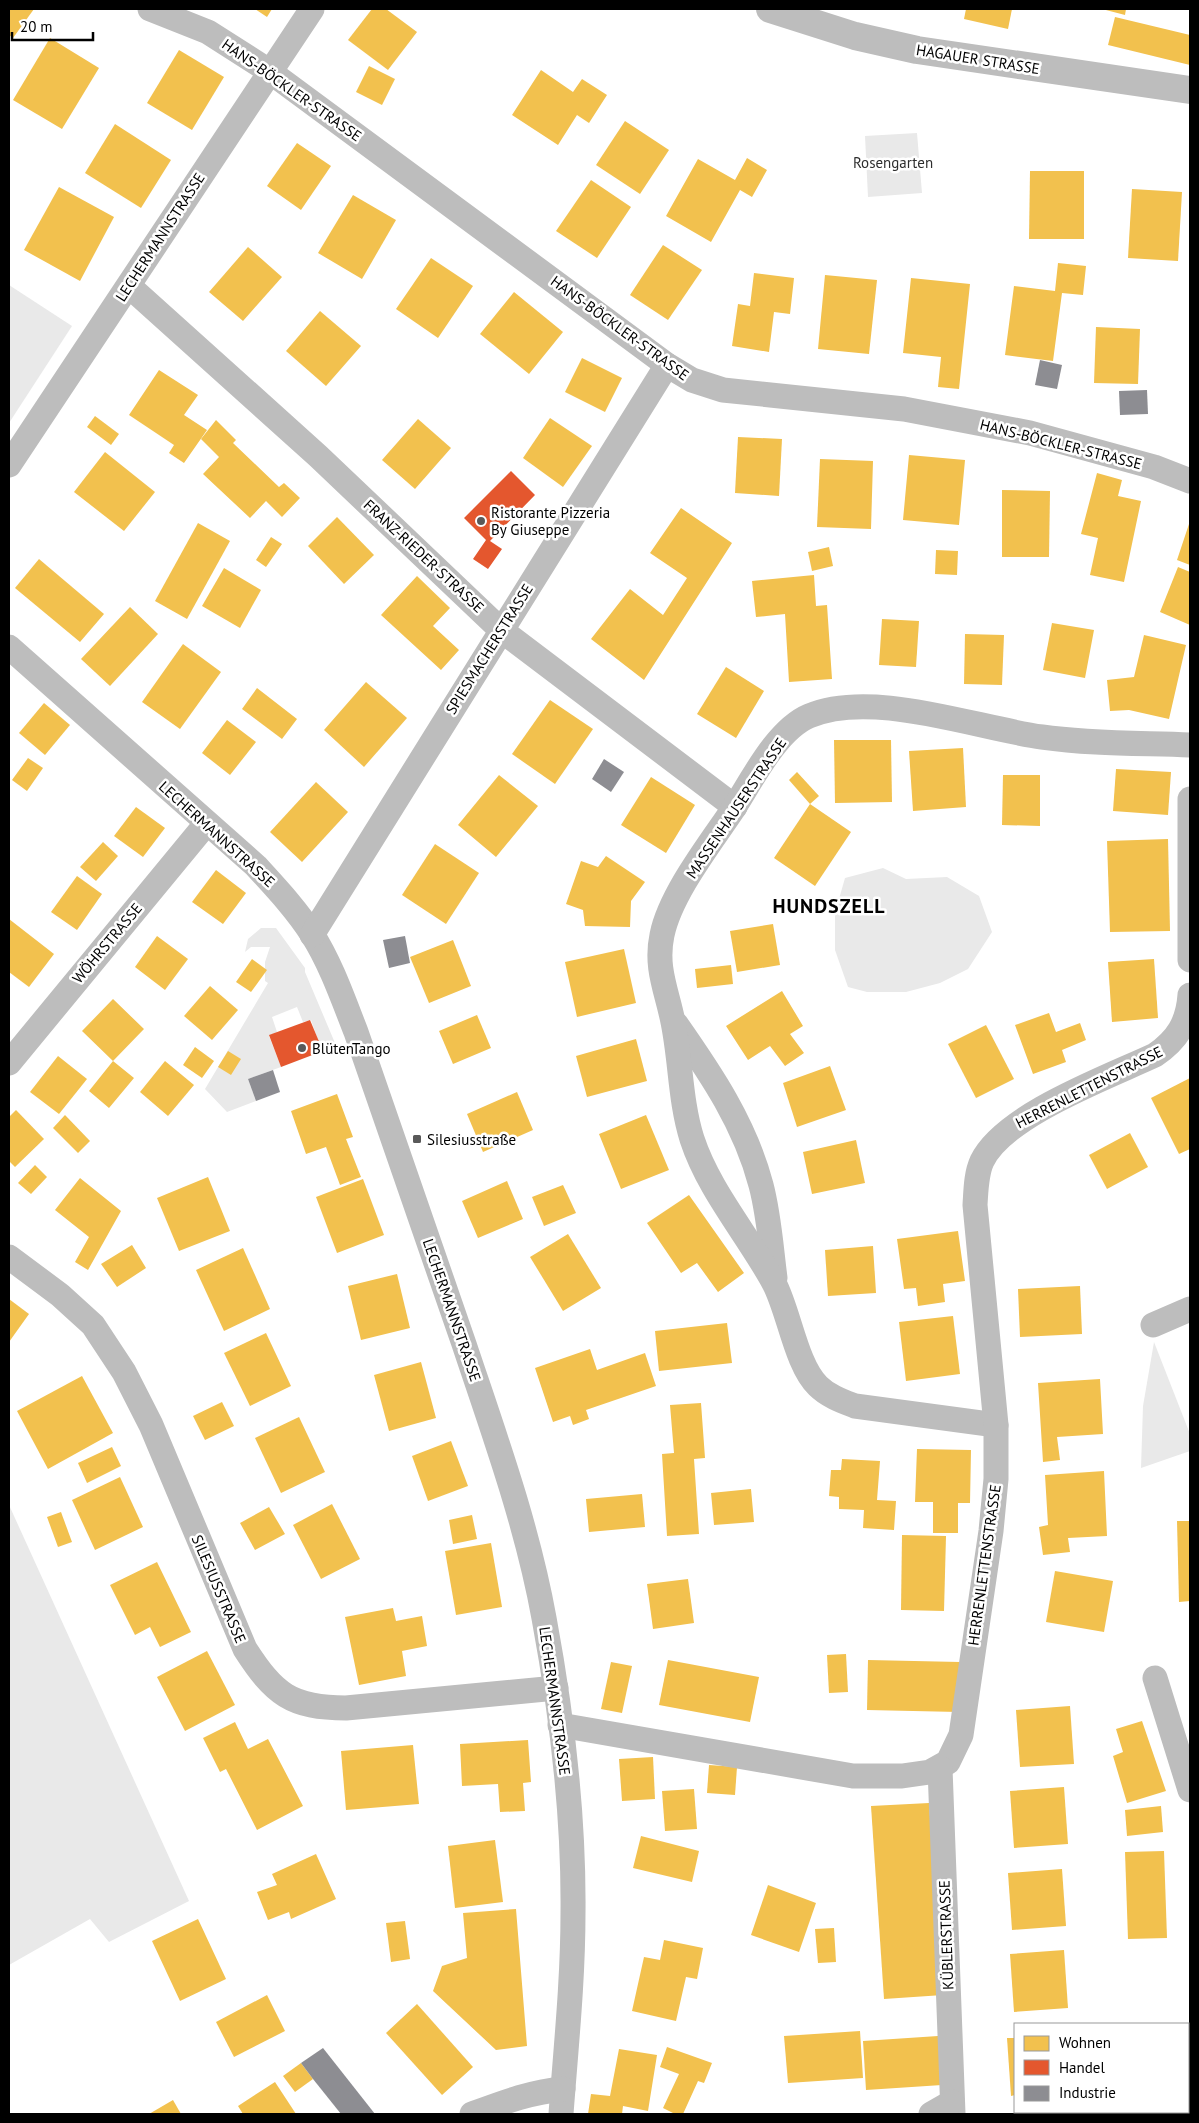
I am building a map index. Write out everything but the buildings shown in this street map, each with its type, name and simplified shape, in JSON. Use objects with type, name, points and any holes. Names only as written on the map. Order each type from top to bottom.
[{"type":"street","name":"HANS-BÖCKLER-STRASSE","points":[[150,9],[208,32],[269,71],[667,364],[692,380],[723,390],[904,409],[1030,433],[1154,467],[1190,481]]},
{"type":"street","name":"LECHERMANNSTRASSE","points":[[9,465],[129,286],[269,71],[312,9]]},
{"type":"street","name":"HAGAUER STRASSE","points":[[770,9],[855,36],[917,50],[1190,90]]},
{"type":"street","name":"FRANZ-RIEDER-STRASSE","points":[[129,286],[318,456],[501,630],[734,807]]},
{"type":"street","name":"SPIESMACHERSTRASSE","points":[[312,935],[667,364]]},
{"type":"street","name":"LECHERMANNSTRASSE","points":[[9,647],[206,824],[256,866],[284,897],[312,935],[338,985],[356,1032],[499,1449],[526,1539],[544,1616],[556,1688],[571,1838],[573,1912],[570,1994],[561,2114]]},
{"type":"street","name":"MASSENHAUSERSTRASSE","points":[[996,1425],[855,1406],[835,1398],[817,1386],[806,1369],[776,1286],[706,1171],[692,1140],[684,1106],[673,1020],[664,992],[660,962],[662,933],[675,902],[697,862],[773,748],[789,728],[806,716],[846,707],[895,709],[931,714],[1039,737],[1190,745]]},
{"type":"street","points":[[1190,798],[1190,960]]},
{"type":"street","name":"WÖHRSTRASSE","points":[[9,1063],[206,824]]},
{"type":"street","name":"HERRENLETTENSTRASSE","points":[[940,1768],[948,1762],[961,1735],[991,1531],[996,1479],[996,1425],[975,1205],[976,1182],[982,1160],[1000,1135],[1029,1115],[1155,1055],[1171,1044],[1182,1028],[1189,1009],[1190,996]]},
{"type":"street","name":"MASSENHAUSERSTRASSE","points":[[673,1020],[710,1073],[731,1109],[748,1146],[761,1184],[767,1212],[776,1286]]},
{"type":"street","name":"SILESIUSSTRASSE","points":[[9,1257],[60,1295],[93,1326],[124,1372],[151,1425],[245,1649],[260,1673],[280,1692],[298,1703],[317,1708],[346,1708],[556,1688]]},
{"type":"street","points":[[1153,1325],[1190,1308]]},
{"type":"street","points":[[1155,1678],[1190,1790]]},
{"type":"street","points":[[560,1725],[853,1776],[919,1775],[940,1768]]},
{"type":"street","name":"KÜBLERSTRASSE","points":[[931,2114],[952,2108],[940,1768]]},
{"type":"street","points":[[472,2114],[512,2098],[539,2091],[563,2089]]},
{"type":"green space","name":"Rosengarten","points":[[917,133],[922,193],[868,197],[865,136]]},
{"type":"green space","points":[[9,285],[72,326],[9,423]]},
{"type":"green space","points":[[883,868],[906,879],[947,877],[979,896],[992,932],[968,969],[940,983],[906,992],[867,992],[848,987],[835,950],[835,913],[845,878]]},
{"type":"green space","points":[[261,928],[276,928],[305,968],[335,1043],[321,1048],[311,1020],[303,1022],[297,1007],[272,1017],[277,1032],[269,1036],[281,1067],[248,1079],[256,1101],[227,1112],[205,1089],[268,983],[265,981],[265,962],[270,947],[251,947],[245,952],[248,939]]},
{"type":"green space","points":[[1154,1342],[1190,1434],[1190,1451],[1141,1468],[1143,1406]]},
{"type":"green space","points":[[9,1505],[189,1901],[109,1942],[90,1919],[9,1965]]},
{"type":"place","name":"Ristorante Pizzeria By Giuseppe","points":[[481,521]]},
{"type":"place","name":"BlütenTango","points":[[302,1048]]},
{"type":"place","name":"Silesiusstraße","points":[[417,1139]]},
{"type":"district","name":"HUNDSZELL","points":[[829,906]]}]
